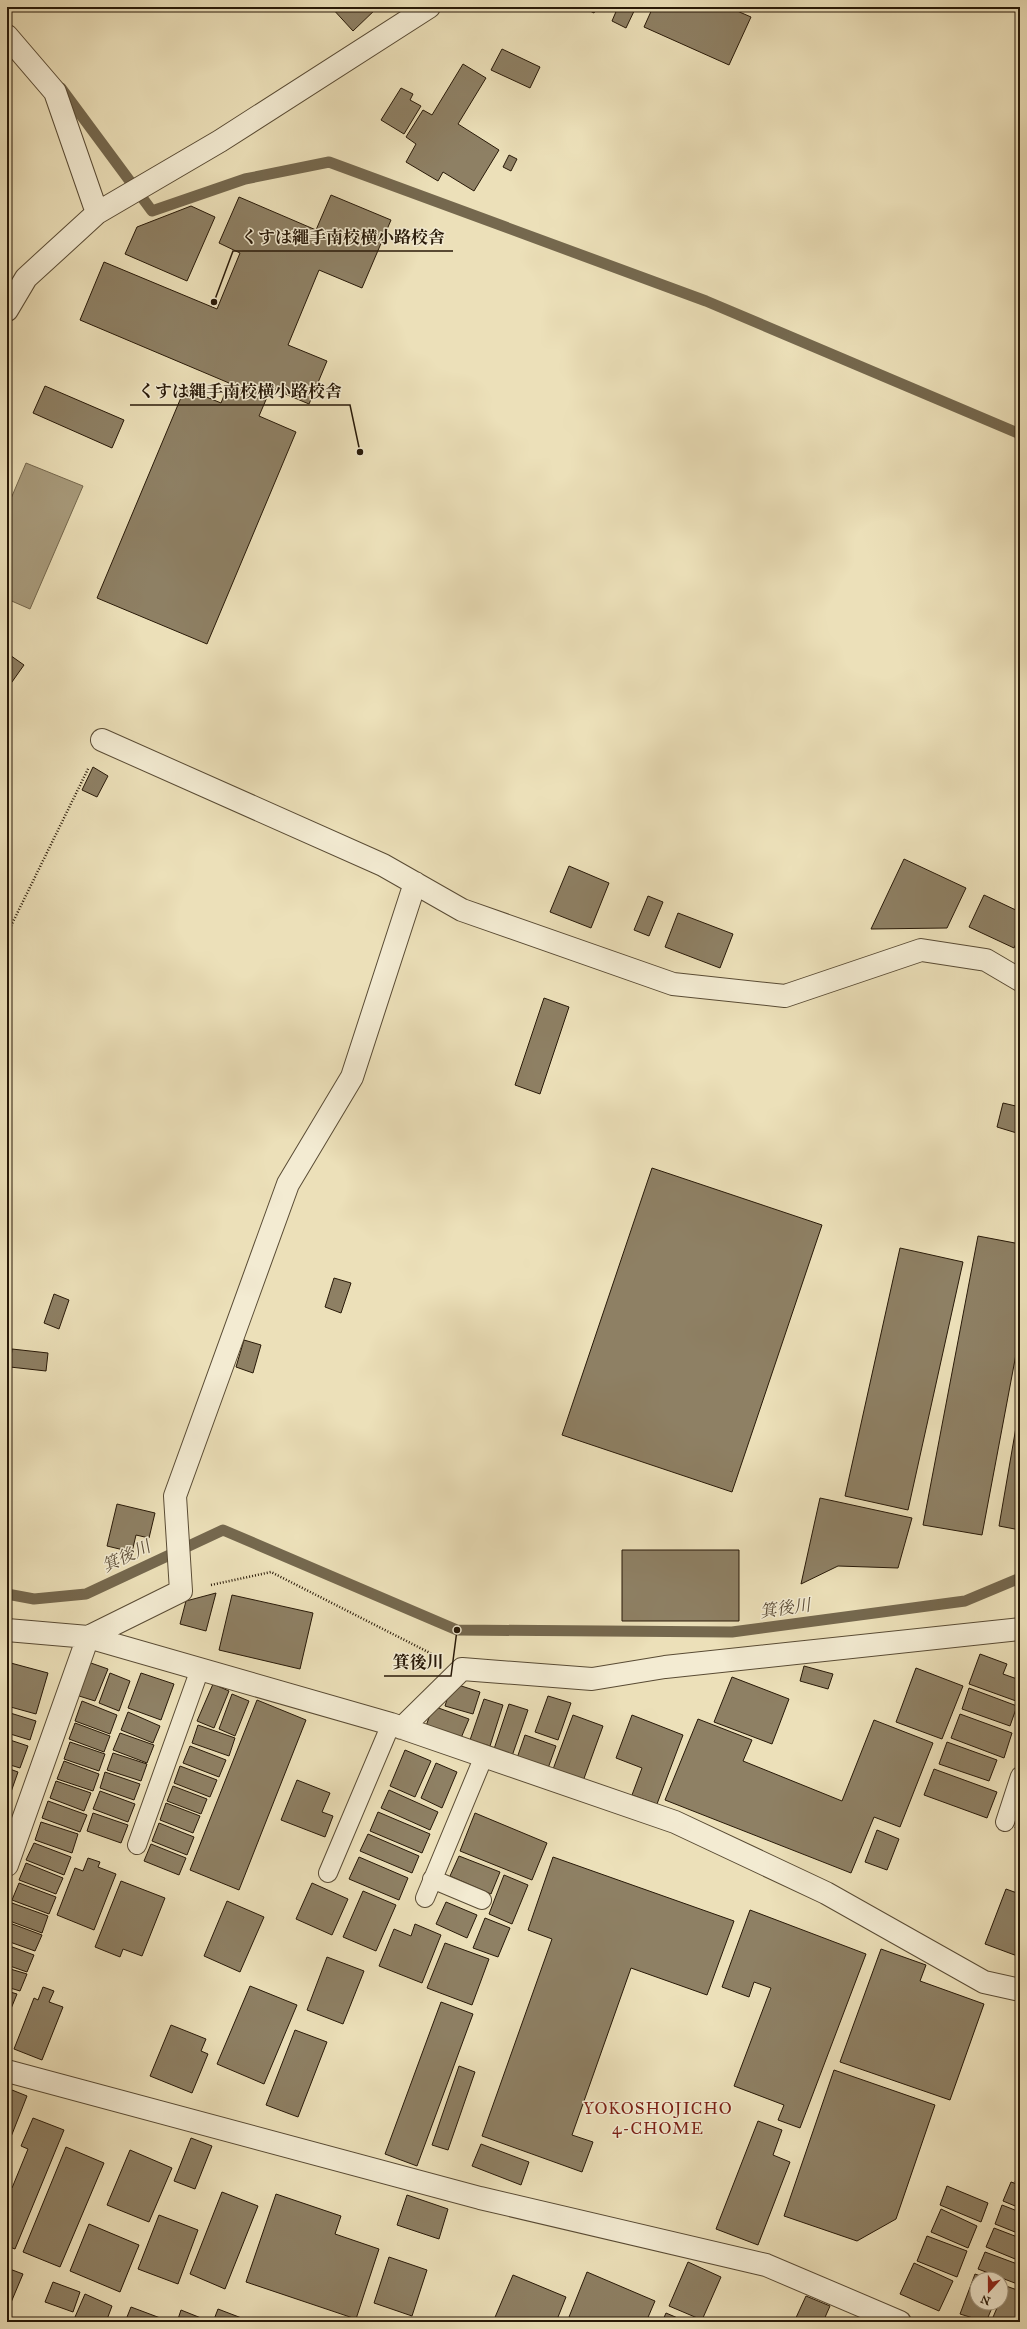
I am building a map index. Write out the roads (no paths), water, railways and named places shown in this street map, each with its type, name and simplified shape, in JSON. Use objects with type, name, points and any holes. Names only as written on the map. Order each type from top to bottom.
[{"type":"street","points":[[7,310],[26,278],[96,213],[220,141],[429,7]]},
{"type":"street","points":[[7,36],[55,92],[96,213]]},
{"type":"street","points":[[102,740],[383,865],[462,910],[673,984],[785,996],[921,950],[986,960],[1020,980]]},
{"type":"street","points":[[7,1865],[11,1843],[88,1637],[181,1591],[175,1496],[288,1184],[352,1076],[415,883]]},
{"type":"street","points":[[396,1726],[462,1670],[592,1679],[665,1667],[1020,1629]]},
{"type":"street","points":[[7,1630],[88,1637],[200,1669],[396,1726],[674,1822],[826,1892],[984,1982],[1020,1990]]},
{"type":"street","points":[[7,2071],[480,2198],[766,2265],[900,2322]]},
{"type":"lane","points":[[137,1845],[200,1669]]},
{"type":"lane","points":[[328,1874],[396,1726]]},
{"type":"lane","points":[[425,1898],[484,1756]]},
{"type":"lane","points":[[1005,1822],[1020,1776]]},
{"type":"lane","points":[[432,1879],[482,1900]]},
{"type":"waterway","points":[[61,88],[152,211],[245,179],[329,162],[706,301],[1020,434]]},
{"type":"waterway","name":"箕後川","points":[[7,1594],[34,1599],[86,1594],[223,1530],[457,1630],[732,1632],[965,1601],[1020,1578]]},
{"type":"place","name":"くすは繩手南校横小路校舎","points":[[214,302]]},
{"type":"place","name":"くすは縄手南校横小路校舎","points":[[360,452]]},
{"type":"place","name":"箕後川","points":[[457,1630]]},
{"type":"district","name":"YOKOSHOJICHO 4-CHOME","points":[[658,2118]]}]
